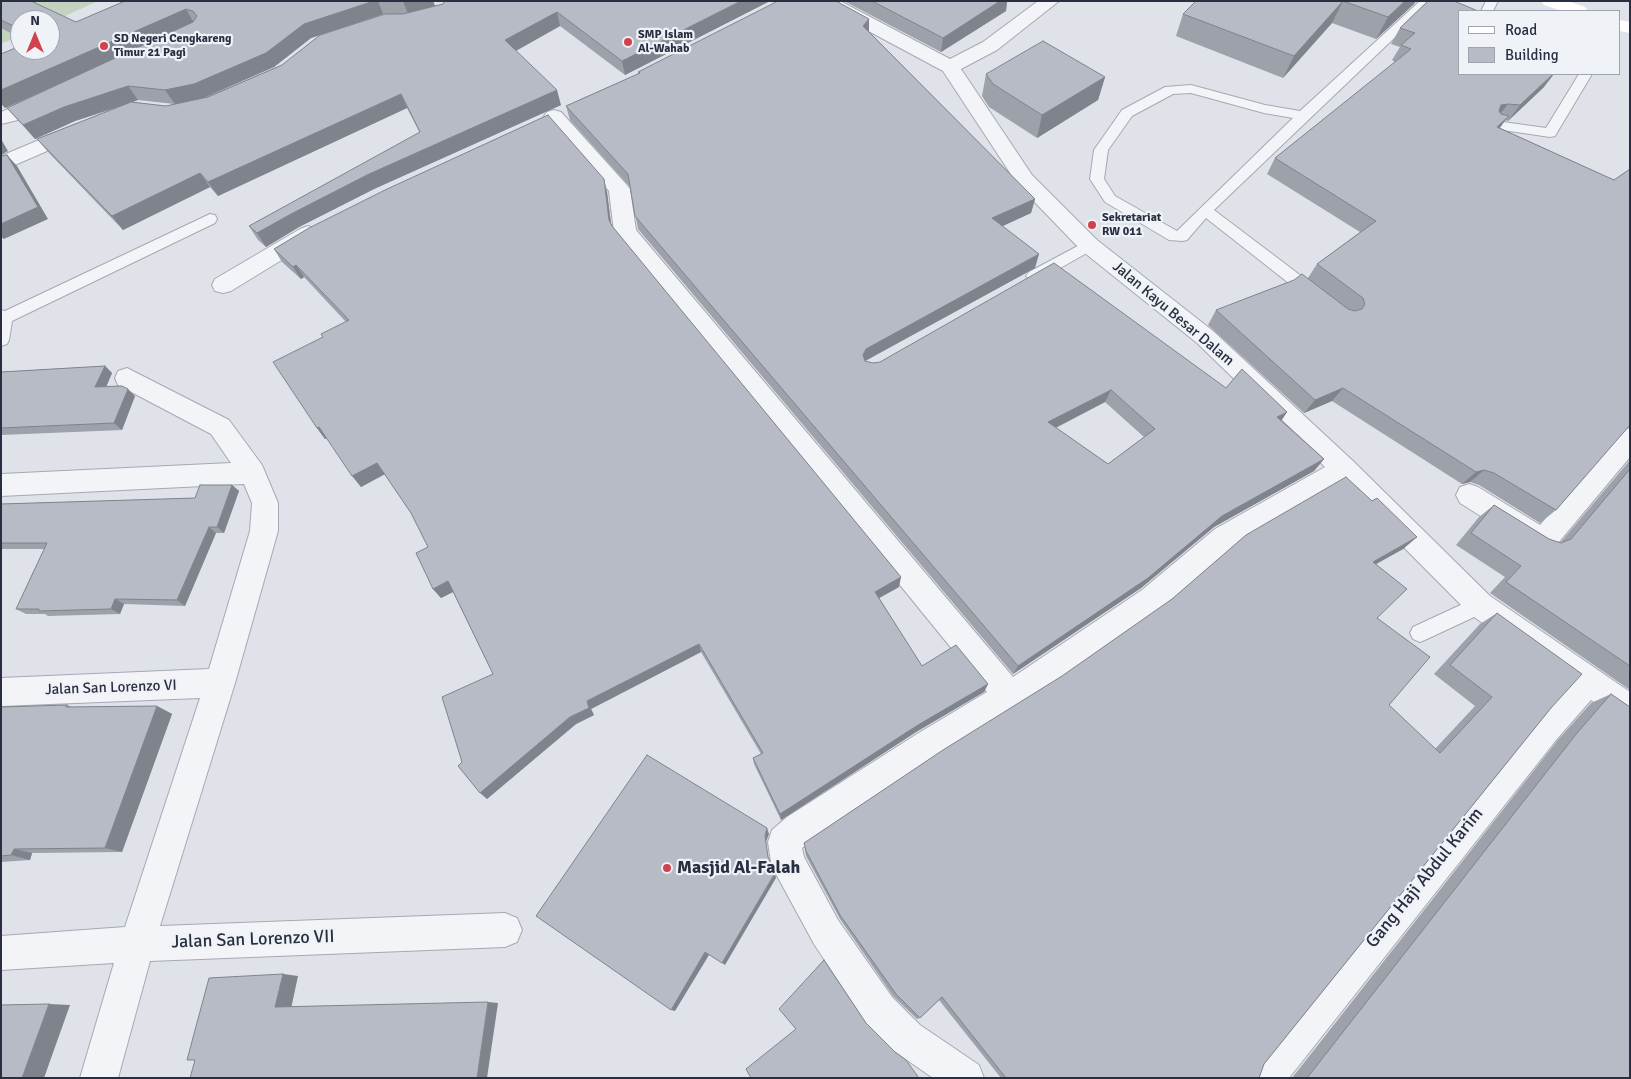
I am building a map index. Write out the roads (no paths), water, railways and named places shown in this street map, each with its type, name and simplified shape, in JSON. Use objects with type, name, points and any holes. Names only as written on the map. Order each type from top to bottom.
[{"type":"main road","points":[[1550,1],[1576,10]]},
{"type":"street","name":"Jalan Kayu Besar Dalam","points":[[826,1],[950,67],[1026,180],[1089,245],[1205,336],[1344,469],[1480,604],[1630,710]]},
{"type":"street","points":[[950,67],[990,46],[1050,1]]},
{"type":"street","points":[[1,118],[11,116],[63,92]]},
{"type":"street","points":[[555,116],[619,189],[625,232],[1009,695]]},
{"type":"street","points":[[1,164],[92,124]]},
{"type":"street","points":[[223,284],[324,226]]},
{"type":"street","points":[[99,1078],[137,944],[220,683],[264,531],[265,503],[253,473],[220,427],[127,378]]},
{"type":"street","points":[[1469,495],[1543,541],[1630,438]]},
{"type":"street","points":[[966,1078],[907,1038],[879,1010],[826,932],[788,862],[784,842],[799,828],[1044,674],[1152,599],[1225,537],[1344,469]]},
{"type":"street","points":[[1,485],[253,473]]},
{"type":"street","name":"Gang Haji Abdul Karim","points":[[1265,1078],[1545,729],[1588,681]]},
{"type":"street","name":"Jalan San Lorenzo VI","points":[[1,692],[220,683]]},
{"type":"street","name":"Jalan San Lorenzo VII","points":[[1,953],[137,944],[505,930]]},
{"type":"lane","points":[[1303,116],[1264,109],[1191,89],[1170,90],[1126,113],[1101,150],[1097,180],[1110,198],[1174,236],[1182,236],[1205,210],[1426,1]]},
{"type":"lane","points":[[1496,125],[1550,134],[1583,75]]},
{"type":"lane","points":[[1205,210],[1330,306]]},
{"type":"lane","points":[[1,340],[3,317],[210,219]]},
{"type":"lane","points":[[1018,285],[1089,245]]},
{"type":"lane","points":[[1420,633],[1480,604]]},
{"type":"place","name":"SMP Islam Al-Wahab","points":[[628,42]]},
{"type":"place","name":"SD Negeri Cengkareng Timur 21 Pagi","points":[[104,46]]},
{"type":"place","name":"Sekretariat RW 011","points":[[1092,225]]},
{"type":"place","name":"Masjid Al-Falah","points":[[667,868]]}]
